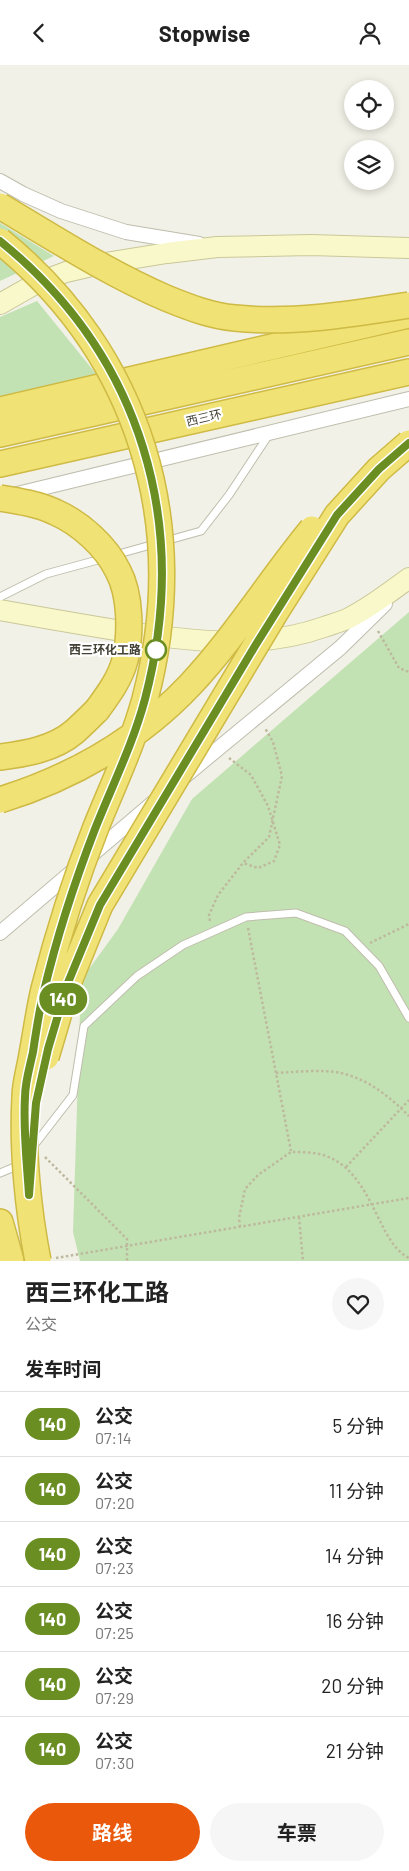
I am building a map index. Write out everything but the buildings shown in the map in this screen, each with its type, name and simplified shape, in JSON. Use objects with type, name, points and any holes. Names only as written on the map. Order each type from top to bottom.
[{"type":"highway","points":[[0,206],[124,278],[179,303],[207,313],[234,318],[258,319],[326,317],[409,305]]},
{"type":"highway","points":[[0,241],[20,257],[67,307],[89,337],[121,392],[150,470],[159,513],[163,557],[161,612],[157,644],[144,701],[123,764],[95,829],[67,910],[44,991],[25,1095],[32,1228],[47,1259]]},
{"type":"highway","points":[[0,409],[409,315]]},
{"type":"highway","points":[[0,434],[409,342]]},
{"type":"highway","name":"西三环","points":[[0,464],[409,372]]},
{"type":"highway","points":[[0,800],[40,786],[93,761],[151,721],[172,703],[218,653],[290,556],[344,490],[368,466],[409,433]]},
{"type":"highway","points":[[29,1195],[36,1103],[48,1049],[67,985],[100,905],[255,646],[337,515],[379,469],[409,443]]},
{"type":"highway","points":[[0,498],[26,502],[56,512],[80,527],[106,551],[119,572],[126,595],[130,623],[125,661],[115,684],[98,710],[73,733],[46,747],[21,755],[0,757]]},
{"type":"highway","points":[[0,1222],[11,1261]]},
{"type":"main road","points":[[0,304],[37,283],[66,272],[105,263],[217,247],[311,245],[409,248]]},
{"type":"main road","points":[[0,609],[94,627],[173,638],[221,642],[252,642],[282,639],[317,630],[348,619],[409,579]]},
{"type":"street","points":[[0,181],[60,211],[126,232],[217,247]]},
{"type":"street","points":[[0,498],[409,399]]},
{"type":"street","points":[[0,933],[116,833],[340,648],[409,579]]},
{"type":"lane","points":[[0,597],[46,574],[201,531],[229,495],[270,432]]},
{"type":"lane","points":[[0,1173],[17,1166],[73,1095],[84,1026],[137,976],[183,945],[246,917],[296,913],[345,931],[379,967],[409,1017]]},
{"type":"path","points":[[371,618],[399,668],[409,673]]},
{"type":"path","points":[[211,933],[209,915],[218,895],[243,863],[269,837],[273,819],[282,776],[273,742],[258,716]]},
{"type":"path","points":[[218,749],[251,775],[273,819],[280,845],[274,861],[258,868],[243,863]]},
{"type":"path","points":[[246,917],[291,1152]]},
{"type":"path","points":[[360,947],[409,924]]},
{"type":"path","points":[[276,1073],[298,1071],[341,1073],[376,1087],[409,1116]]},
{"type":"path","points":[[346,1167],[409,1100]]},
{"type":"path","points":[[240,1227],[239,1218],[246,1189],[258,1175],[291,1152],[326,1156],[346,1167],[361,1185],[388,1237],[402,1255],[409,1257]]},
{"type":"path","points":[[41,1153],[127,1239],[127,1261]]},
{"type":"path","points":[[47,1259],[409,1198]]},
{"type":"path","points":[[299,1217],[303,1261]]},
{"type":"green space","points":[[0,223],[54,256],[0,281]]},
{"type":"green space","points":[[37,301],[97,375],[0,399],[0,317]]},
{"type":"green space","points":[[409,612],[409,1261],[80,1261],[73,1232],[81,980],[118,929],[192,799]]},
{"type":"bus line","name":"140","points":[[0,241],[20,257],[67,307],[89,337],[121,392],[132,417],[150,470],[159,513],[163,557],[161,612],[157,644],[144,701],[123,764],[95,829],[64,919],[44,991],[25,1095],[29,1195],[36,1103],[48,1049],[67,985],[100,905],[314,549],[337,515],[360,488],[409,443]]},
{"type":"place","name":"西三环化工路","points":[[156,650]]}]
